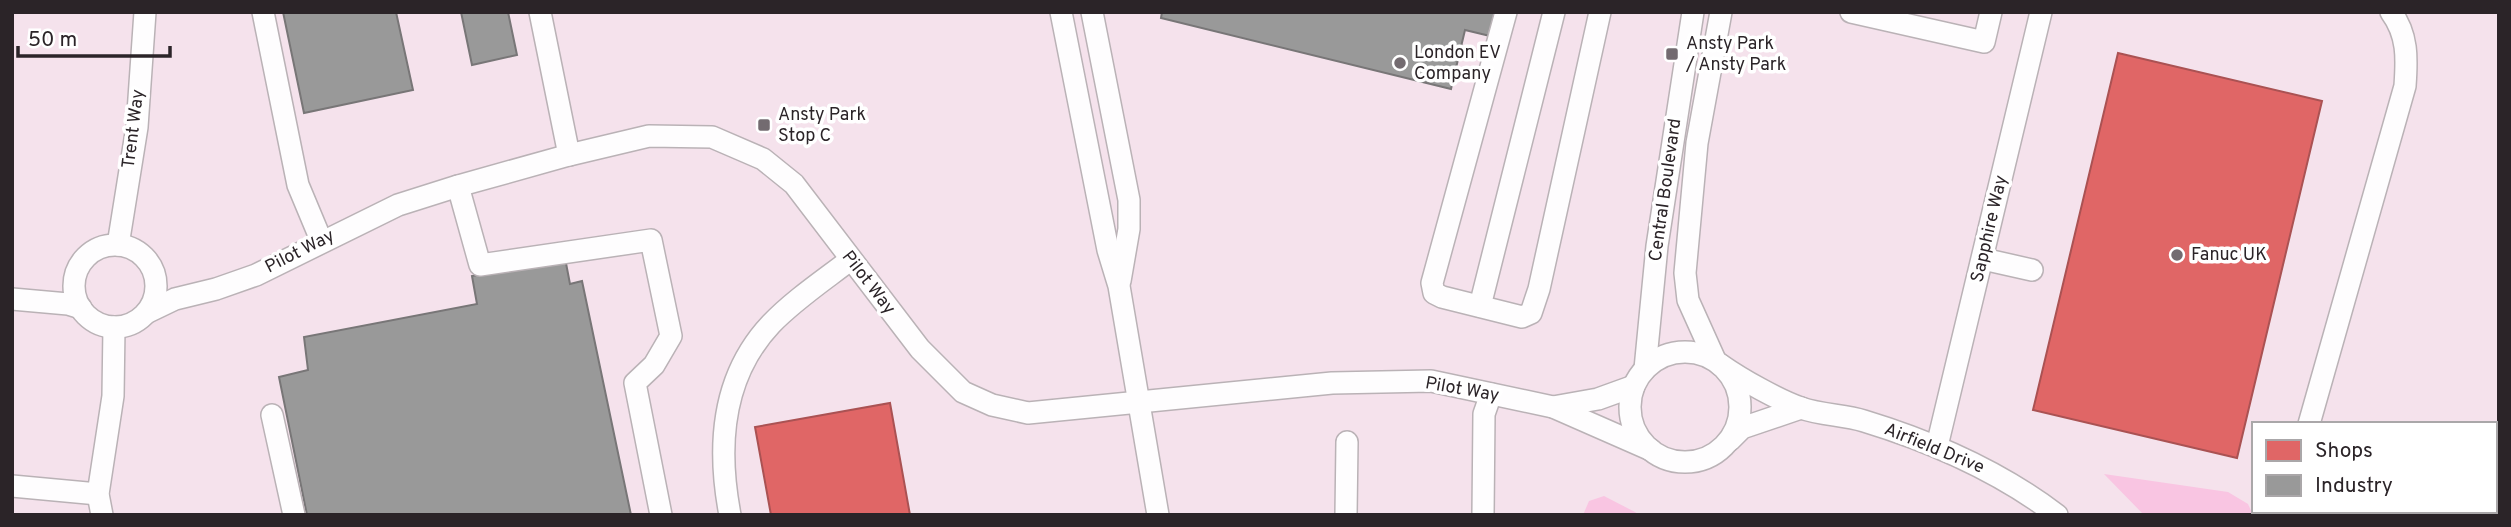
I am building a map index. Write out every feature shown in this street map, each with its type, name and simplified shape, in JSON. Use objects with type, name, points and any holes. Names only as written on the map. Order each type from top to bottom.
[{"type":"street","name":"Trent Way","points":[[118,245],[137,127],[145,12]]},
{"type":"street","points":[[262,12],[298,185],[321,240]]},
{"type":"street","points":[[540,12],[569,155]]},
{"type":"street","points":[[1061,12],[1108,250],[1119,286],[1158,515]]},
{"type":"street","points":[[1092,12],[1129,200],[1129,229],[1119,286]]},
{"type":"street","points":[[1506,12],[1432,283],[1434,293],[1442,297],[1522,317],[1531,313],[1600,12]]},
{"type":"street","points":[[1480,306],[1554,12]]},
{"type":"street","name":"Central Boulevard","points":[[1639,377],[1693,12]]},
{"type":"street","name":"Central Boulevard","points":[[1718,362],[1688,300],[1685,273],[1697,143],[1721,12]]},
{"type":"street","points":[[1852,12],[1984,42],[1991,12]]},
{"type":"street","name":"Sapphire Way","points":[[1937,446],[2041,12]]},
{"type":"street","points":[[2310,422],[2405,86],[2407,51],[2400,25],[2391,12]]},
{"type":"street","name":"Pilot Way","points":[[148,312],[175,299],[256,275],[321,240],[398,205],[458,186],[649,136],[712,137],[763,159],[794,184],[920,349],[962,392],[992,405],[1028,414],[1357,383],[1431,381],[1553,407],[1651,450]]},
{"type":"street","points":[[458,186],[480,265],[651,240],[671,336],[654,365],[635,383],[661,515]]},
{"type":"street","points":[[13,299],[68,304],[80,309],[97,323],[114,327],[137,321],[148,312],[156,293],[156,279],[152,267],[143,255],[118,245],[95,250],[84,259],[75,275],[74,289],[80,309]]},
{"type":"street","points":[[1983,259],[2032,270]]},
{"type":"street","points":[[730,515],[723,480],[722,435],[733,389],[750,352],[771,324],[850,260]]},
{"type":"street","name":"Pilot Way","points":[[152,267],[163,278],[175,284],[190,289],[216,289]]},
{"type":"street","points":[[13,299],[48,293],[75,275]]},
{"type":"street","points":[[12,486],[100,504],[113,396],[114,327]]},
{"type":"street","points":[[1689,352],[1718,362],[1733,380],[1740,397],[1740,416],[1734,432],[1724,446],[1711,456],[1696,461],[1664,458],[1651,450],[1639,437],[1632,422],[1630,404],[1639,377],[1657,359],[1672,353],[1689,352]]},
{"type":"street","name":"Airfield Drive","points":[[1718,362],[1744,381],[1801,408],[1862,420],[1937,446],[1984,468],[2057,515]]},
{"type":"street","name":"Pilot Way","points":[[1553,407],[1598,399],[1639,377]]},
{"type":"street","points":[[1483,515],[1484,414],[1491,394]]},
{"type":"street","name":"Airfield Drive","points":[[1724,446],[1742,428],[1801,408]]},
{"type":"street","points":[[272,415],[294,515]]},
{"type":"street","points":[[1346,515],[1347,442]]},
{"type":"shaded area","points":[[12,12],[2499,12],[2499,515],[12,515]]},
{"type":"shaded area","points":[[2104,474],[2228,492],[2248,504],[2253,515],[2144,515]]},
{"type":"shaded area","points":[[1604,496],[1639,515],[1583,515],[1589,501]]},
{"type":"building: Shops","name":"Fanuc UK","points":[[2118,53],[2322,101],[2237,458],[2033,410]]},
{"type":"building: Shops","points":[[890,403],[910,515],[771,515],[755,427]]},
{"type":"building: Industry","points":[[283,12],[396,12],[413,90],[304,113]]},
{"type":"building: Industry","points":[[461,12],[508,12],[517,55],[472,65]]},
{"type":"building: Industry","name":"London EV Company","points":[[1162,12],[1495,12],[1490,36],[1465,30],[1451,89],[1161,18]]},
{"type":"building: Industry","points":[[565,258],[570,284],[582,281],[631,515],[307,515],[279,377],[308,370],[304,337],[477,304],[472,276]]},
{"type":"place","name":"Ansty Park / Ansty Park","points":[[1672,54]]},
{"type":"place","name":"London EV Company","points":[[1400,63]]},
{"type":"place","name":"Ansty Park Stop C","points":[[764,125]]},
{"type":"place","name":"Fanuc UK","points":[[2177,255]]}]
